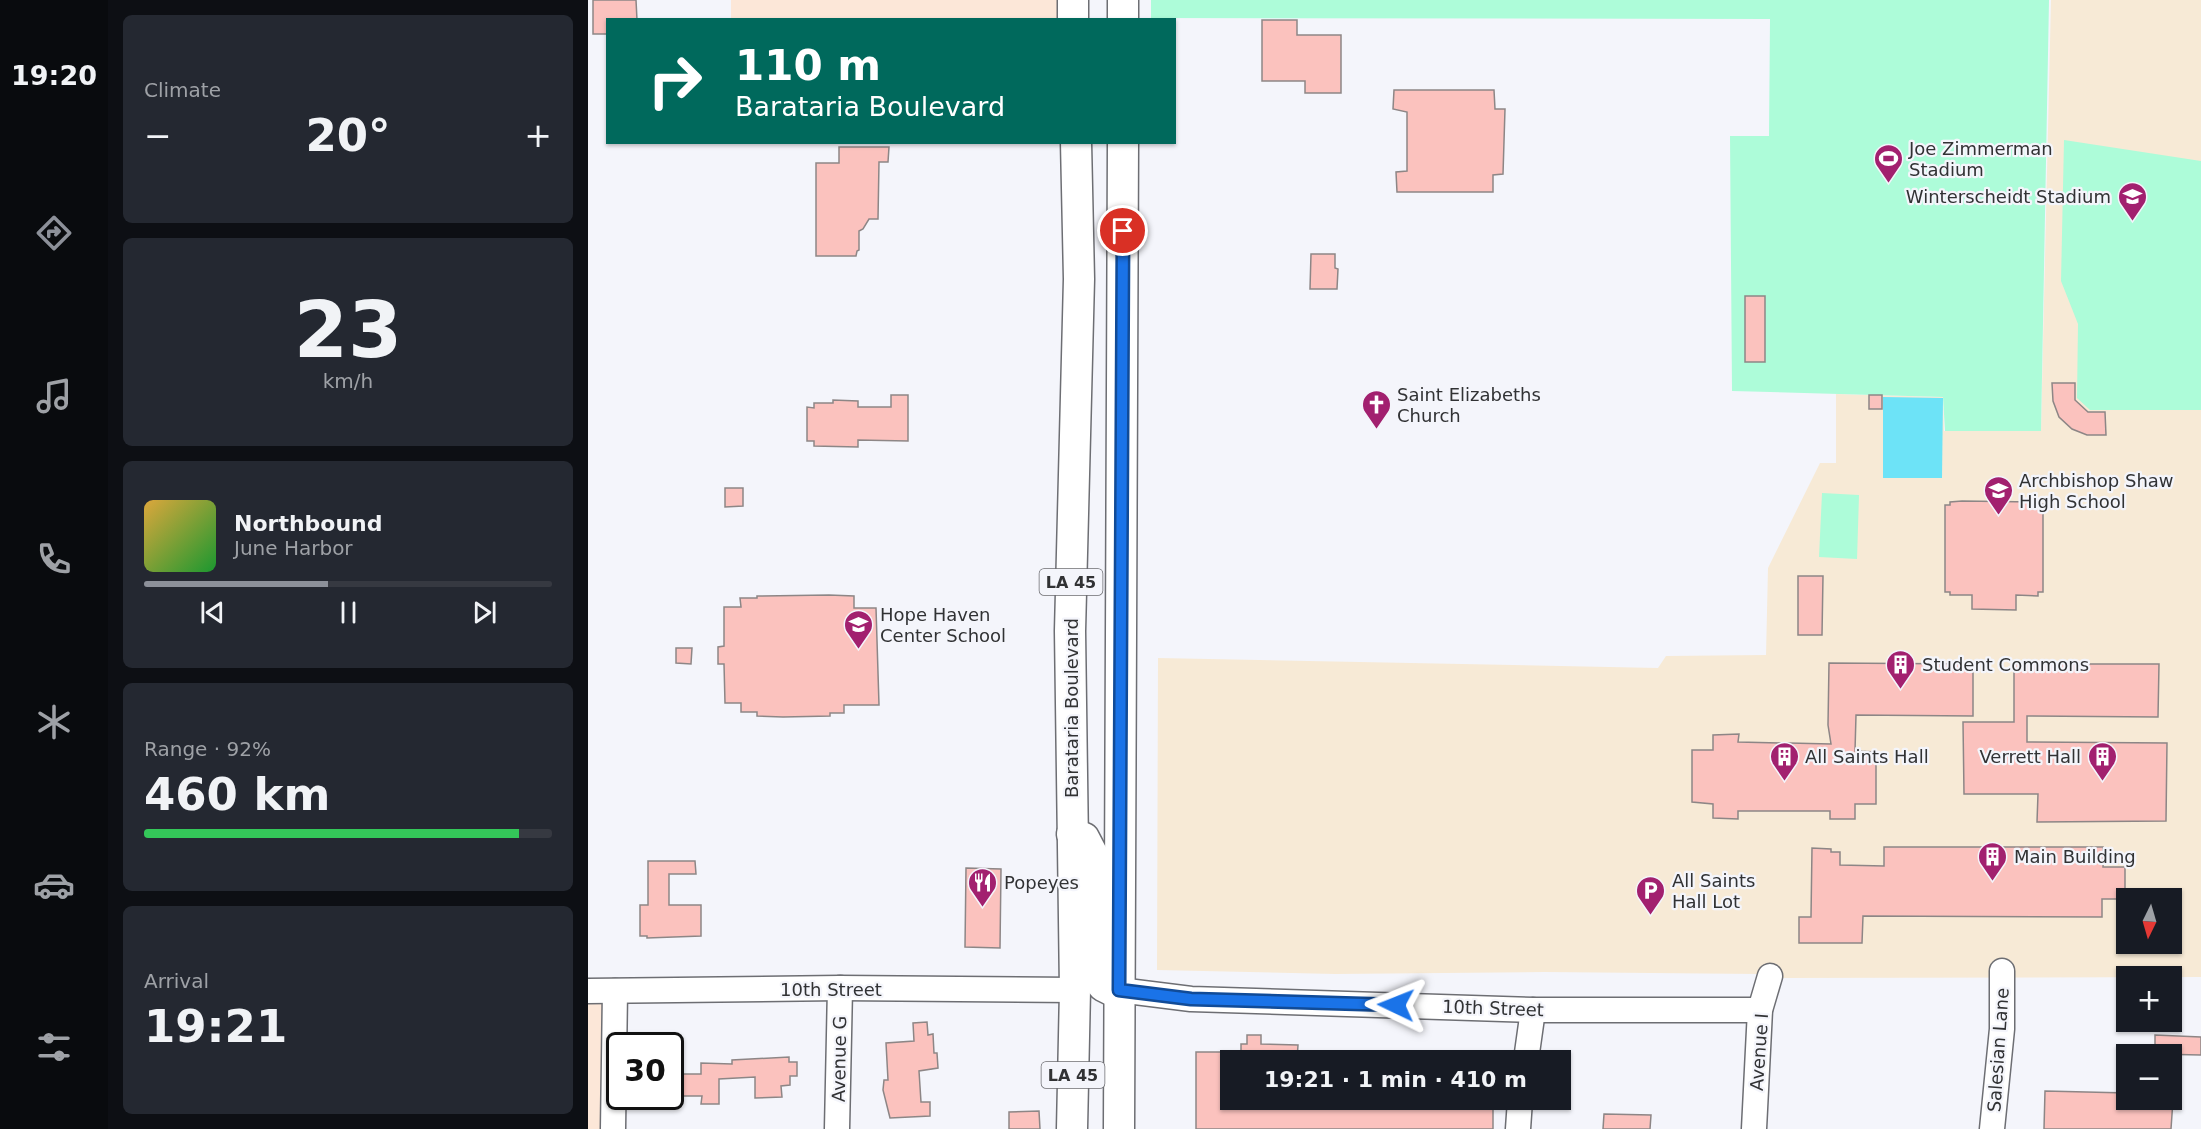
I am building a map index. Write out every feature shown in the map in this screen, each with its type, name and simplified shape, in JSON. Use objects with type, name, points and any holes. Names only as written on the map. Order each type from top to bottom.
[{"type":"main road","points":[[1073,0],[1073,18]]},
{"type":"main road","points":[[1123,0],[1123,18]]},
{"type":"main road","name":"Barataria Boulevard","points":[[1072,1129],[1075,990],[1070,631],[1079,279],[1076,144]]},
{"type":"main road","name":"LA 45","points":[[1119,1129],[1123,144]]},
{"type":"main road","points":[[1072,834],[1084,838],[1095,859],[1099,980],[1102,986],[1119,990]]},
{"type":"main road","points":[[1075,990],[1100,1008],[1105,1129]]},
{"type":"street","name":"Salesian Lane","points":[[1992,1129],[2002,1029],[2002,971]]},
{"type":"street","name":"Avenue I","points":[[1754,1129],[1760,1010],[1770,976]]},
{"type":"street","name":"10th Street","points":[[588,991],[840,988],[1075,990]]},
{"type":"street","name":"Avenue G","points":[[837,1129],[840,988]]},
{"type":"street","name":"10th Street","points":[[1119,990],[1191,999],[1533,1010],[1760,1010]]},
{"type":"street","points":[[613,1129],[615,991]]},
{"type":"street","points":[[1527,1050],[1533,1010]]},
{"type":"street","points":[[1518,1129],[1519,1110]]},
{"type":"shaded area","points":[[731,0],[1058,0],[1058,18],[731,18]]},
{"type":"shaded area","name":"Archbishop Shaw High School","points":[[2051,0],[2201,0],[2201,977],[2182,977],[2182,966],[2116,966],[2116,977],[1779,978],[1758,974],[1544,972],[1335,974],[1157,970],[1158,658],[1658,668],[1666,656],[1766,655],[1768,568],[1820,463],[1836,463],[1836,394],[1943,397],[1944,431],[2041,431]]},
{"type":"shaded area","points":[[588,999],[609,999],[604,1129],[588,1129]]},
{"type":"green space","name":"Joe Zimmerman Stadium","points":[[1151,0],[2049,0],[2041,431],[1945,431],[1943,397],[1732,391],[1730,136],[1769,136],[1770,19],[1151,18]]},
{"type":"green space","name":"Winterscheidt Stadium","points":[[2064,140],[2201,161],[2201,410],[2090,410],[2077,398],[2078,324],[2061,281]]},
{"type":"green space","points":[[1822,493],[1859,495],[1857,559],[1819,557]]},
{"type":"water","points":[[1883,397],[1943,398],[1942,478],[1883,478]]},
{"type":"building","points":[[593,0],[636,0],[637,18],[606,18],[606,34],[593,34]]},
{"type":"building","points":[[1262,20],[1297,20],[1297,35],[1341,35],[1341,93],[1305,93],[1305,81],[1262,81]]},
{"type":"building","points":[[1394,90],[1494,90],[1495,109],[1505,109],[1503,174],[1493,175],[1493,192],[1397,192],[1396,172],[1407,171],[1407,112],[1393,109]]},
{"type":"building","points":[[839,147],[889,147],[888,162],[879,162],[878,219],[869,219],[859,231],[859,250],[856,256],[816,256],[816,163],[839,163]]},
{"type":"building","points":[[1311,254],[1335,254],[1335,268],[1338,269],[1337,289],[1310,289]]},
{"type":"building","points":[[1745,296],[1765,296],[1765,362],[1745,362]]},
{"type":"building","points":[[2052,383],[2075,383],[2075,400],[2088,412],[2105,412],[2106,435],[2087,435],[2072,429],[2059,417],[2053,401]]},
{"type":"building","points":[[891,395],[908,395],[908,441],[858,440],[858,447],[814,446],[814,441],[807,441],[807,407],[814,408],[814,403],[833,403],[833,400],[858,401],[858,407],[891,407]]},
{"type":"building","points":[[1869,395],[1882,395],[1882,409],[1869,409]]},
{"type":"building","points":[[725,488],[743,488],[743,506],[725,507]]},
{"type":"building","points":[[1962,501],[2039,502],[2043,504],[2043,592],[2038,592],[2038,596],[2016,595],[2016,610],[1972,609],[1972,595],[1950,595],[1950,592],[1945,592],[1945,505]]},
{"type":"building","points":[[1798,576],[1823,576],[1822,635],[1798,635]]},
{"type":"building","points":[[757,596],[854,596],[854,608],[876,608],[879,705],[844,705],[844,713],[830,713],[830,716],[783,717],[757,716],[757,712],[741,712],[741,703],[725,703],[724,664],[718,664],[718,647],[724,646],[724,607],[741,607],[740,598],[757,598]]},
{"type":"building","points":[[676,648],[692,648],[691,664],[676,663]]},
{"type":"building","name":"All Saints Hall","points":[[1829,663],[1973,664],[1973,716],[1856,715],[1855,751],[1876,752],[1876,804],[1855,804],[1855,819],[1830,819],[1830,811],[1738,811],[1738,819],[1713,818],[1713,804],[1692,802],[1692,750],[1713,750],[1713,735],[1739,734],[1738,742],[1831,744],[1828,725]]},
{"type":"building","points":[[2014,664],[2159,664],[2158,717],[2027,716],[2027,742],[2167,743],[2166,821],[2037,822],[2038,794],[1964,794],[1963,722],[2014,722]]},
{"type":"building","name":"Main Building","points":[[1884,847],[2103,847],[2103,867],[2125,867],[2125,888],[2116,888],[2116,899],[2102,899],[2102,917],[1863,916],[1862,943],[1799,943],[1799,917],[1811,917],[1812,848],[1840,852],[1840,865],[1884,866]]},
{"type":"building","points":[[648,861],[695,861],[696,874],[669,874],[669,905],[701,905],[701,936],[647,938],[647,936],[640,936],[640,905],[648,905]]},
{"type":"building","name":"Popeyes","points":[[966,868],[1001,869],[1000,948],[965,947]]},
{"type":"building","points":[[927,1022],[928,1035],[933,1034],[938,1068],[919,1071],[921,1102],[930,1102],[930,1116],[890,1118],[883,1090],[884,1080],[888,1080],[886,1043],[914,1041],[913,1023]]},
{"type":"building","points":[[1247,1035],[1261,1035],[1261,1044],[1298,1045],[1298,1050],[1241,1050],[1241,1044],[1247,1044]]},
{"type":"building","points":[[2155,1035],[2201,1037],[2201,1055],[2182,1055],[2182,1044],[2155,1044]]},
{"type":"building","points":[[1196,1052],[1220,1052],[1220,1110],[1493,1110],[1493,1129],[1196,1129]]},
{"type":"building","points":[[789,1057],[789,1062],[797,1062],[797,1076],[790,1076],[790,1085],[781,1086],[782,1097],[755,1098],[755,1077],[719,1079],[719,1104],[701,1104],[702,1096],[684,1096],[684,1074],[701,1074],[701,1063],[732,1064],[732,1060]]},
{"type":"building","points":[[2045,1091],[2116,1093],[2116,1110],[2172,1110],[2171,1129],[2044,1129]]},
{"type":"building","points":[[1039,1111],[1040,1129],[1009,1129],[1009,1112]]},
{"type":"building","points":[[1604,1114],[1651,1115],[1650,1129],[1603,1129]]},
{"type":"place","name":"Joe Zimmerman Stadium","points":[[1888,184]]},
{"type":"place","name":"Winterscheidt Stadium","points":[[2132,222]]},
{"type":"place","name":"Saint Elizabeths Church","points":[[1376,430]]},
{"type":"place","name":"Archbishop Shaw High School","points":[[1998,516]]},
{"type":"place","name":"Hope Haven Center School","points":[[859,650]]},
{"type":"place","name":"Student Commons","points":[[1901,690]]},
{"type":"place","name":"All Saints Hall","points":[[1784,782]]},
{"type":"place","name":"Verrett Hall","points":[[2102,782]]},
{"type":"place","name":"Main Building","points":[[1993,882]]},
{"type":"place","name":"Popeyes","points":[[983,908]]},
{"type":"place","name":"All Saints Hall Lot","points":[[1651,916]]},
{"type":"route","points":[[1123,231],[1119,990],[1191,999],[1396,1005]]}]
